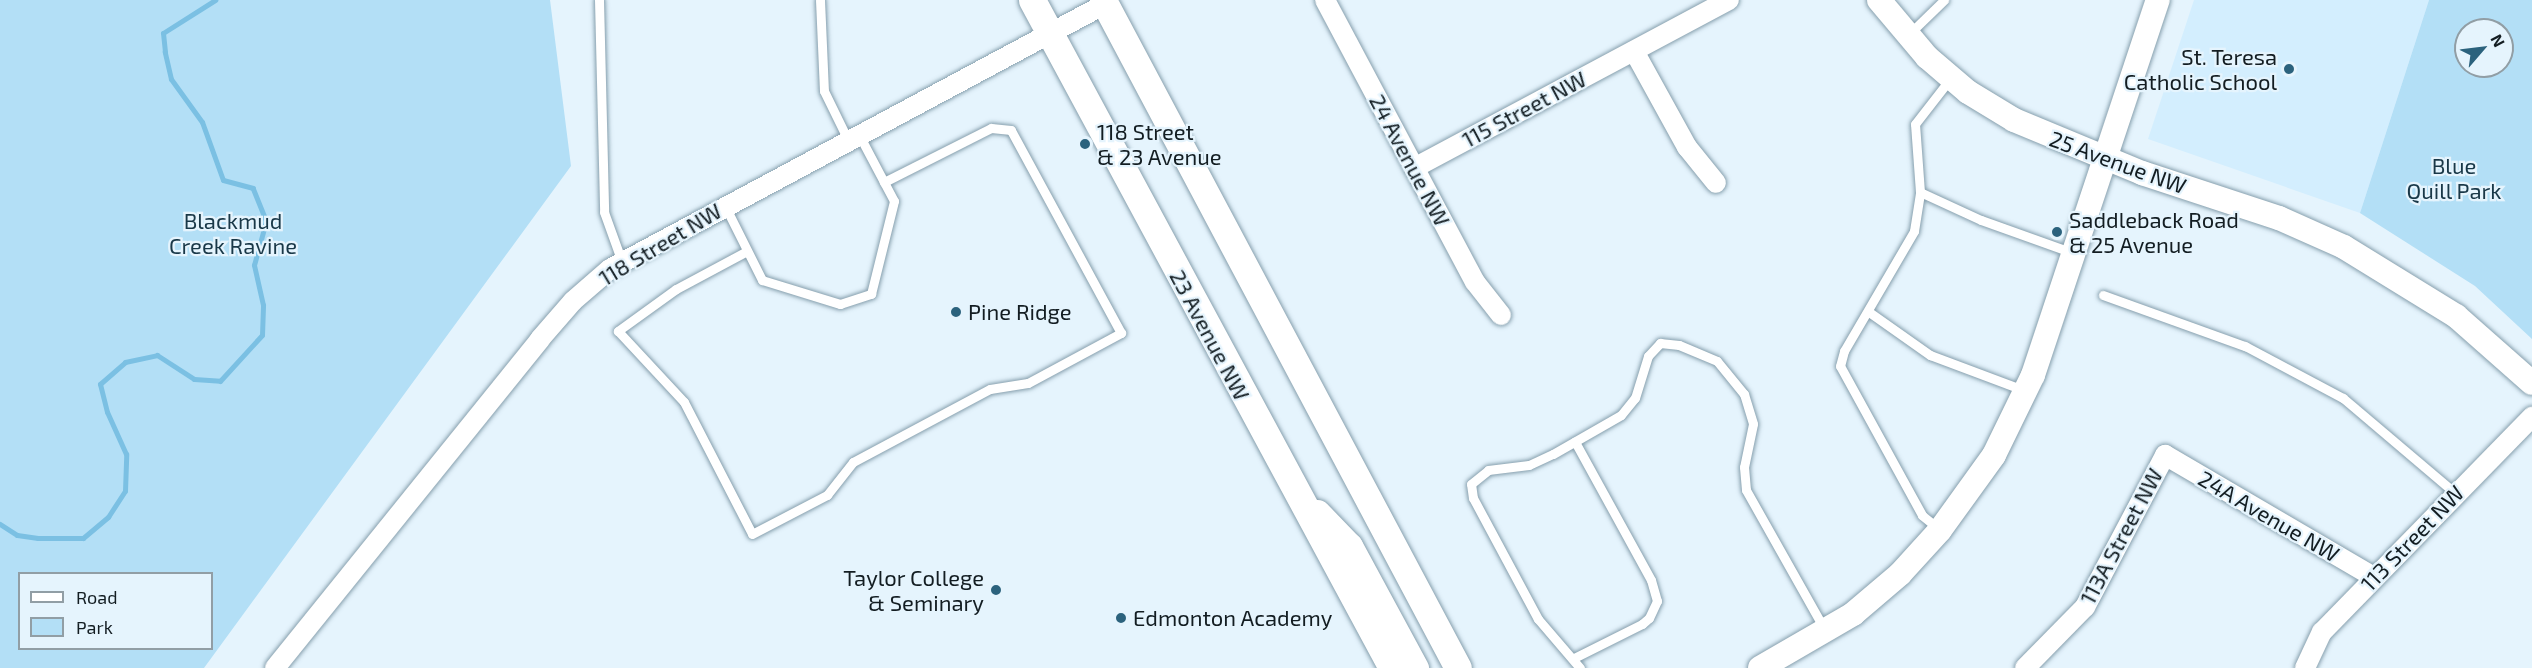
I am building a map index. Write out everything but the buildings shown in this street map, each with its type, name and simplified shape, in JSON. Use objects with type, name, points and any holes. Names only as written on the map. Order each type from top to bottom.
[{"type":"main road","name":"23 Avenue NW","points":[[1032,0],[1291,486],[1392,668]]},
{"type":"main road","points":[[1104,2],[1458,668]]},
{"type":"main road","points":[[1291,486],[1349,546],[1415,668]]},
{"type":"street","name":"24 Avenue NW","points":[[1325,0],[1479,289],[1501,315]]},
{"type":"street","name":"115 Street NW","points":[[1414,168],[1729,0]]},
{"type":"street","name":"25 Avenue NW","points":[[1879,0],[1906,36],[1950,78],[2014,120],[2104,158],[2279,218],[2370,260],[2456,316],[2532,383]]},
{"type":"street","points":[[1760,668],[1826,632],[1875,596],[1940,530],[1994,455],[2025,392],[2157,0]]},
{"type":"street","name":"118 Street NW","points":[[275,668],[540,339],[573,301],[622,261],[1050,34],[1104,2]]},
{"type":"street","points":[[1634,51],[1691,154],[1716,183]]},
{"type":"street","name":"113 Street NW","points":[[2305,668],[2322,632],[2456,492],[2532,417]]},
{"type":"street","name":"24A Avenue NW","points":[[2165,455],[2374,576]]},
{"type":"street","name":"113A Street NW","points":[[2025,668],[2085,607],[2165,455]]},
{"type":"lane","points":[[599,0],[604,212],[622,261]]},
{"type":"lane","points":[[725,206],[762,280],[840,304],[871,294],[894,201],[824,91],[820,0]]},
{"type":"lane","points":[[1906,36],[1944,0]]},
{"type":"lane","points":[[1940,530],[1922,515],[1840,366],[1914,231],[1920,192],[1915,124],[1950,78]]},
{"type":"lane","points":[[747,251],[676,289],[618,332],[684,402],[752,534],[827,495],[853,462],[990,389],[1028,383],[1121,333],[1011,130],[991,128],[884,182]]},
{"type":"lane","points":[[1920,192],[1981,220],[2073,253]]},
{"type":"lane","points":[[2103,295],[2245,346],[2343,398],[2456,492]]},
{"type":"lane","points":[[1869,312],[1930,355],[2025,392]]},
{"type":"lane","points":[[1580,668],[1574,658],[1538,620],[1473,498],[1471,484],[1488,470],[1529,465],[1621,415],[1635,398],[1648,356],[1660,344],[1679,345],[1717,361],[1744,394],[1753,424],[1744,467],[1746,490],[1826,632]]},
{"type":"lane","points":[[1574,658],[1642,624],[1649,618],[1657,601],[1652,580],[1575,442]]},
{"type":"shaded area","name":"St. Teresa Catholic School","points":[[2194,0],[2429,0],[2360,213],[2148,139]]},
{"type":"green space","name":"Blackmud Creek Ravine","points":[[0,0],[550,0],[571,166],[204,668],[0,668]]},
{"type":"green space","name":"Blue Quill Park","points":[[2429,0],[2532,0],[2532,339],[2475,286],[2360,213]]},
{"type":"waterway","points":[[0,524],[17,535],[38,538],[83,538],[108,517],[125,491],[126,454],[107,412],[100,384],[125,362],[157,355],[194,379],[220,381],[262,335],[263,305],[254,265],[266,221],[253,188],[223,180],[202,122],[171,79],[165,52],[163,33],[215,0]]},
{"type":"place","name":"St. Teresa Catholic School","points":[[2289,69]]},
{"type":"place","name":"118 Street & 23 Avenue","points":[[1085,144]]},
{"type":"place","name":"Saddleback Road & 25 Avenue","points":[[2057,232]]},
{"type":"place","name":"Pine Ridge","points":[[956,312]]},
{"type":"place","name":"Taylor College & Seminary","points":[[996,590]]},
{"type":"place","name":"Edmonton Academy","points":[[1121,618]]}]
